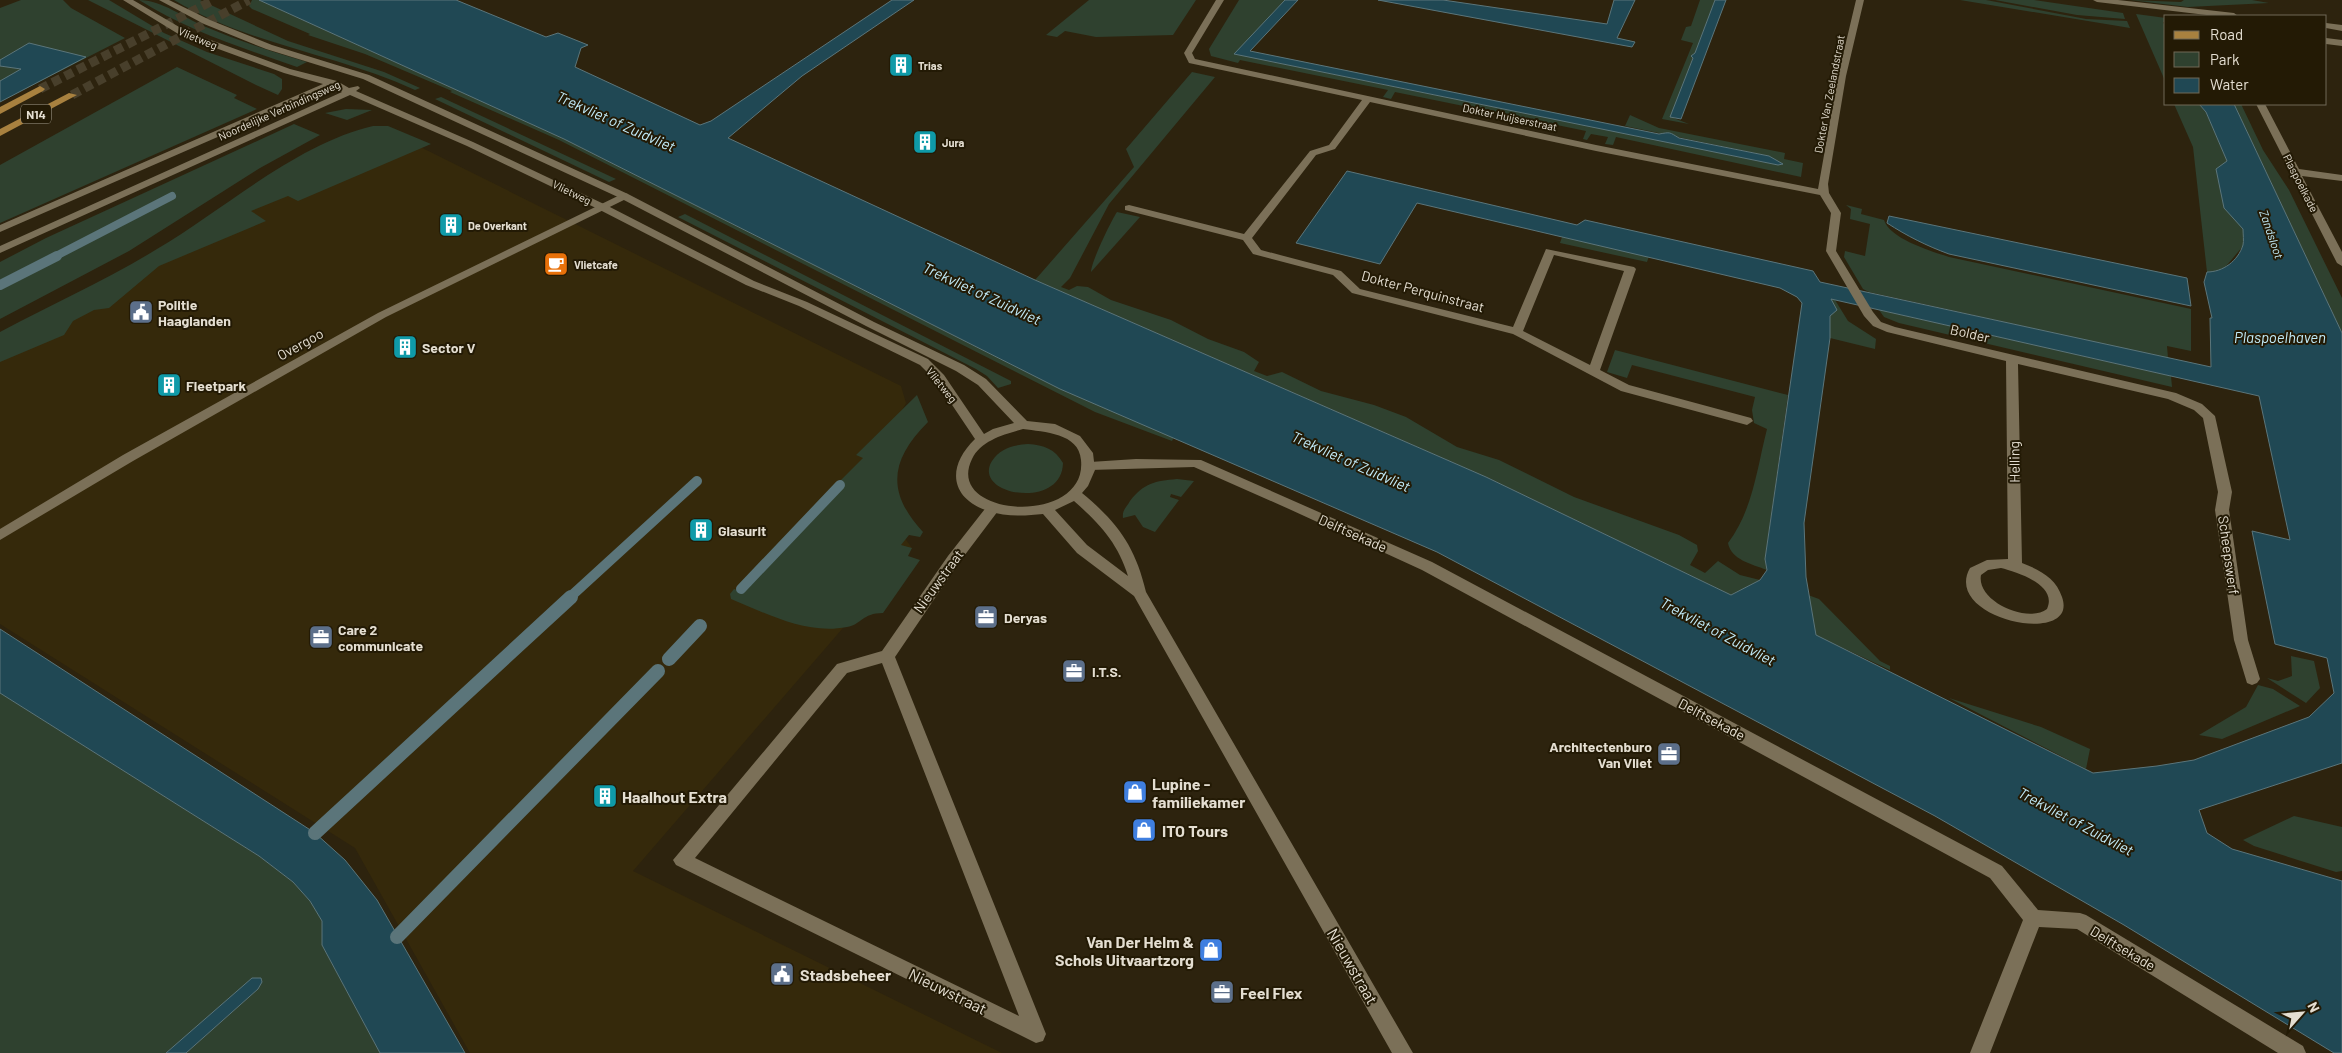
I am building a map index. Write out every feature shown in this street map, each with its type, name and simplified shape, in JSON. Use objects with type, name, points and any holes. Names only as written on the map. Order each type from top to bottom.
[{"type":"main road","name":"N14","points":[[0,110],[40,90]]},
{"type":"main road","name":"N14","points":[[0,133],[72,94]]},
{"type":"street","name":"Vlietweg","points":[[127,0],[132,5],[184,33],[251,58],[351,91],[470,144],[602,207],[750,283],[803,304],[924,362],[940,378],[981,439]]},
{"type":"street","name":"Vlietweg","points":[[163,0],[207,22],[269,47],[366,76],[624,196],[870,324],[960,368],[982,382],[1023,425]]},
{"type":"street","name":"Dokter Huijserstraat","points":[[1220,0],[1188,53],[1192,61],[1596,148],[1824,193]]},
{"type":"street","name":"Dokter Van Zeelandstraat","points":[[1824,193],[1823,184],[1842,76],[1860,0]]},
{"type":"street","points":[[2097,0],[2225,15]]},
{"type":"street","points":[[2327,26],[2342,28]]},
{"type":"street","points":[[2327,41],[2342,43]]},
{"type":"street","name":"Noordelijke Verbindingsweg","points":[[0,229],[332,84],[366,76]]},
{"type":"street","name":"Noordelijke Verbindingsweg","points":[[0,250],[351,91],[366,76]]},
{"type":"street","points":[[1247,238],[1313,153],[1332,147],[1368,99]]},
{"type":"street","name":"Plaspoelkade","points":[[2261,105],[2342,263]]},
{"type":"street","points":[[2296,172],[2342,178]]},
{"type":"street","name":"Bolder","points":[[1824,193],[1836,213],[1831,251],[1868,314],[1877,324],[1891,330],[2172,396],[2198,407]]},
{"type":"street","name":"Overgoo","points":[[0,535],[128,458],[382,315],[624,196]]},
{"type":"street","name":"Dokter Perquinstraat","points":[[1129,208],[1247,238],[1258,252],[1337,273],[1356,291],[1517,332],[1625,388],[1747,421]]},
{"type":"street","points":[[1517,332],[1550,251],[1630,269],[1594,371]]},
{"type":"street","name":"Helling","points":[[2012,358],[2015,566]]},
{"type":"street","name":"Scheepswerf","points":[[2198,407],[2209,416],[2213,430],[2225,492],[2222,510],[2238,620],[2252,679]]},
{"type":"street","points":[[1023,425],[1049,426],[1071,435],[1086,449],[1090,466],[1086,481],[1074,494],[1046,509],[1019,512],[994,508],[972,495],[964,486],[962,476],[965,456],[981,439],[1001,430],[1023,425]]},
{"type":"street","name":"Delftsekade","points":[[1090,466],[1136,463],[1196,463],[1426,566],[1996,872],[2033,918],[2080,921],[2296,1053]]},
{"type":"street","name":"Nieuwstraat","points":[[1074,494],[1104,520],[1121,541],[1132,562],[1138,592],[1403,1053]]},
{"type":"street","name":"Nieuwstraat","points":[[887,656],[1036,1034],[682,860],[842,668],[887,656],[953,560],[994,508]]},
{"type":"street","name":"Nieuwstraat","points":[[1046,509],[1082,549],[1138,592]]},
{"type":"street","points":[[2002,563],[2015,566],[2038,577],[2054,594],[2056,603],[2054,610],[2048,616],[2024,619],[2010,615],[1984,601],[1976,591],[1973,582],[1974,574],[1980,567],[2002,563]]},
{"type":"street","points":[[1980,1053],[2033,918]]},
{"type":"shaded area","points":[[378,126],[901,386],[906,403],[864,482],[912,548],[633,871],[1002,1053],[470,1053],[355,848],[0,624],[0,337],[143,261],[342,136]]},
{"type":"green space","points":[[21,0],[63,0],[71,8],[125,38],[0,102],[0,8]]},
{"type":"green space","points":[[88,0],[109,0],[164,33],[207,52],[274,74],[282,79],[282,89],[278,95],[256,85]]},
{"type":"green space","points":[[139,0],[156,3],[218,32],[307,62],[297,67],[236,46],[177,21]]},
{"type":"green space","points":[[174,0],[200,0],[288,41],[384,72],[420,88],[415,90],[355,67],[232,28]]},
{"type":"green space","points":[[252,0],[259,0],[564,139],[1060,389],[1174,437],[1172,441],[1095,412],[559,140],[365,54],[308,35],[310,34],[252,9],[249,6]]},
{"type":"green space","points":[[1089,0],[1196,0],[1173,35],[1096,37],[1065,31],[1057,37],[1046,35]]},
{"type":"green space","points":[[1239,0],[1285,0],[1235,54],[1778,165],[1782,164],[1769,156],[1625,126],[1630,115],[1659,128],[1785,153],[1784,159],[1803,163],[1801,177],[1616,137],[1613,145],[1605,144],[1608,137],[1591,134],[1587,140],[1583,139],[1586,131],[1395,92],[1391,99],[1383,97],[1388,90],[1240,60],[1238,63],[1211,56],[1209,49]]},
{"type":"green space","points":[[1700,0],[1715,0],[1695,53],[1691,57],[1693,57],[1671,117],[1689,124],[1662,119],[1693,43],[1681,40],[1686,27],[1691,26]]},
{"type":"green space","points":[[1960,0],[1986,0],[2086,19],[2127,21],[2130,28]]},
{"type":"green space","points":[[1995,0],[2034,0],[2123,13],[2125,19],[2077,15]]},
{"type":"green space","points":[[2130,0],[2181,2],[2184,0],[2252,0],[2269,3],[2188,7]]},
{"type":"green space","points":[[2136,14],[2164,18],[2164,78]]},
{"type":"green space","points":[[177,67],[237,95],[234,98],[257,109],[0,223],[0,165]]},
{"type":"green space","points":[[1192,72],[1215,77],[1109,204],[1070,278],[1061,287],[1069,290],[1077,286],[1088,287],[1111,300],[1171,320],[1208,339],[1244,352],[1259,362],[1254,371],[1267,376],[1282,372],[1321,391],[1374,405],[1406,417],[1457,447],[1499,460],[1574,497],[1679,535],[1697,545],[1698,551],[1690,565],[1705,573],[1718,561],[1740,575],[1760,580],[1731,595],[1486,477],[1035,280],[1134,167],[1126,149]]},
{"type":"green space","points":[[441,97],[616,179],[609,182],[435,99]]},
{"type":"green space","points":[[2174,105],[2200,105],[2206,112],[2227,161],[2224,208],[2244,229],[2243,246],[2222,271],[2207,272],[2193,147]]},
{"type":"green space","points":[[2234,105],[2241,105],[2263,150],[2289,190],[2342,298],[2342,333]]},
{"type":"green space","points":[[346,109],[372,110],[347,120],[325,113]]},
{"type":"green space","points":[[294,124],[320,135],[260,168],[129,251],[0,319],[0,262],[46,238]]},
{"type":"green space","points":[[373,126],[388,126],[431,144],[298,201],[288,196],[251,211],[266,221],[159,266],[109,308],[94,310],[73,321],[64,335],[0,362],[0,332],[138,260],[183,233],[262,179],[316,147],[344,135]]},
{"type":"green space","points":[[1846,205],[1862,209],[1861,214],[1884,220],[1894,233],[1902,238],[1949,257],[2191,309],[2191,351],[2167,346],[2168,358],[1869,292],[1863,289],[1844,257],[1845,251],[1865,256],[1870,224],[1850,219],[1851,209]]},
{"type":"green space","points":[[1117,212],[1140,217],[1091,272],[1106,232]]},
{"type":"green space","points":[[685,214],[1011,381],[1011,384],[998,388],[987,376],[976,369],[678,217]]},
{"type":"green space","points":[[1562,237],[1649,256],[1647,262],[1560,243]]},
{"type":"green space","points":[[1830,299],[1835,300],[1848,321],[1876,339],[1875,349],[1830,338]]},
{"type":"green space","points":[[1879,310],[2171,376],[2172,387],[1899,323],[1884,317]]},
{"type":"green space","points":[[1615,350],[1788,395],[1765,559],[1767,570],[1733,554],[1728,543],[1749,503],[1767,429],[1754,423],[1752,410],[1755,397],[1632,365],[1627,378],[1607,372]]},
{"type":"green space","points":[[917,395],[928,422],[915,436],[906,450],[897,476],[898,490],[903,503],[923,532],[920,537],[909,535],[901,545],[912,548],[908,556],[920,560],[883,613],[870,615],[852,626],[832,629],[817,628],[802,626],[773,617],[731,599],[730,594],[734,589],[744,592],[845,484],[839,482],[863,458],[856,455]]},
{"type":"green space","points":[[1028,444],[1044,447],[1053,451],[1060,458],[1063,463],[1059,478],[1049,488],[1035,492],[1019,493],[1005,489],[994,482],[989,473],[995,457],[1008,448]]},
{"type":"green space","points":[[1177,479],[1194,481],[1181,497],[1171,494],[1170,497],[1179,500],[1155,532],[1143,527],[1135,515],[1123,518],[1125,509],[1140,490],[1156,482]]},
{"type":"green space","points":[[1808,595],[1819,599],[1880,661],[1890,666],[1890,670],[1815,635]]},
{"type":"green space","points":[[2291,656],[2314,661],[2320,688],[2306,703],[2267,678],[2278,681],[2292,676]]},
{"type":"green space","points":[[2258,685],[2273,689],[2300,706],[2222,739],[2199,735],[2246,707]]},
{"type":"green space","points":[[0,693],[259,856],[293,882],[310,901],[322,921],[322,945],[380,1053],[186,1053],[258,989],[261,978],[252,979],[166,1053],[0,1053]]},
{"type":"green space","points":[[1949,698],[2041,727],[2090,749],[2086,769]]},
{"type":"green space","points":[[2294,816],[2342,827],[2342,871],[2336,872],[2254,846],[2243,840]]},
{"type":"water","points":[[259,0],[456,0],[546,37],[558,33],[588,45],[581,48],[575,67],[700,125],[711,121],[892,0],[914,0],[802,76],[728,138],[1035,280],[1486,477],[1731,595],[1760,580],[1767,570],[1765,559],[1802,303],[1797,297],[1780,288],[1417,203],[1380,264],[1296,243],[1347,171],[1577,225],[1585,220],[1813,271],[1820,282],[2211,367],[2210,318],[2212,318],[2204,282],[2207,272],[2224,268],[2238,256],[2243,245],[2243,229],[2224,208],[2216,169],[2227,161],[2206,112],[2200,105],[2234,105],[2342,333],[2342,763],[2199,810],[2207,833],[2232,849],[2342,881],[2342,1053],[2334,1053],[2124,925],[1935,816],[1437,552],[1060,389],[564,139]],"holes":[[[1831,299],[2259,396],[2290,540],[2252,531],[2275,644],[2327,658],[2334,693],[2309,717],[2194,760],[2093,773],[1816,635],[1806,577],[1804,523],[1830,338],[1830,316],[1837,310]]]},
{"type":"water","points":[[1285,0],[1298,0],[1250,51],[1659,134],[1670,133],[1679,138],[1769,156],[1783,164],[1778,165],[1234,54]]},
{"type":"water","points":[[1378,0],[1443,0],[1607,24],[1614,0],[1635,0],[1617,38],[1635,42],[1632,47]]},
{"type":"water","points":[[1715,0],[1726,0],[1681,119],[1670,117],[1693,58],[1691,56],[1695,53]]},
{"type":"water","points":[[29,43],[86,57],[0,102],[0,81],[21,69],[0,66],[0,60]]},
{"type":"water","points":[[1889,216],[2187,278],[2191,306],[1949,254],[1917,240],[1887,223]]},
{"type":"water","points":[[0,629],[315,833],[345,860],[377,900],[465,1053],[380,1053],[322,945],[322,921],[310,901],[293,882],[259,856],[0,693]]},
{"type":"water","points":[[252,978],[261,978],[262,982],[258,989],[186,1053],[166,1053]]},
{"type":"waterway","points":[[54,257],[172,196]]},
{"type":"waterway","points":[[0,285],[57,256]]},
{"type":"waterway","points":[[569,598],[697,481]]},
{"type":"waterway","points":[[741,589],[840,485]]},
{"type":"waterway","points":[[315,833],[571,597]]},
{"type":"waterway","points":[[669,659],[700,626]]},
{"type":"waterway","points":[[397,937],[658,671]]},
{"type":"tunnel","points":[[40,89],[214,0]]},
{"type":"tunnel","points":[[72,95],[249,0]]},
{"type":"place","name":"Trias","points":[[901,65]]},
{"type":"place","name":"Jura","points":[[925,142]]},
{"type":"place","name":"De Overkant","points":[[451,225]]},
{"type":"place","name":"Vlietcafe","points":[[556,264]]},
{"type":"place","name":"Politie Haaglanden","points":[[141,312]]},
{"type":"place","name":"Sector V","points":[[405,347]]},
{"type":"place","name":"Fleetpark","points":[[169,385]]},
{"type":"place","name":"Glasurit","points":[[701,530]]},
{"type":"place","name":"Deryas","points":[[986,617]]},
{"type":"place","name":"Care 2 communicate","points":[[321,637]]},
{"type":"place","name":"I.T.S.","points":[[1074,671]]},
{"type":"place","name":"Architectenburo Van Vliet","points":[[1669,754]]},
{"type":"place","name":"Lupine - familiekamer","points":[[1135,792]]},
{"type":"place","name":"Haalhout Extra","points":[[605,796]]},
{"type":"place","name":"ITO Tours","points":[[1144,830]]},
{"type":"place","name":"Van Der Helm & Schols Uitvaartzorg","points":[[1211,950]]},
{"type":"place","name":"Stadsbeheer","points":[[782,974]]},
{"type":"place","name":"Feel Flex","points":[[1222,992]]},
{"type":"water label","name":"Trekvliet of Zuidvliet","points":[[616,121]]},
{"type":"water label","name":"Zandsloot","points":[[2272,234]]},
{"type":"water label","name":"Trekvliet of Zuidvliet","points":[[982,293]]},
{"type":"water label","name":"Plaspoelhaven","points":[[2280,337]]},
{"type":"water label","name":"Trekvliet of Zuidvliet","points":[[1351,461]]},
{"type":"water label","name":"Trekvliet of Zuidvliet","points":[[1718,631]]},
{"type":"water label","name":"Trekvliet of Zuidvliet","points":[[2076,821]]}]
